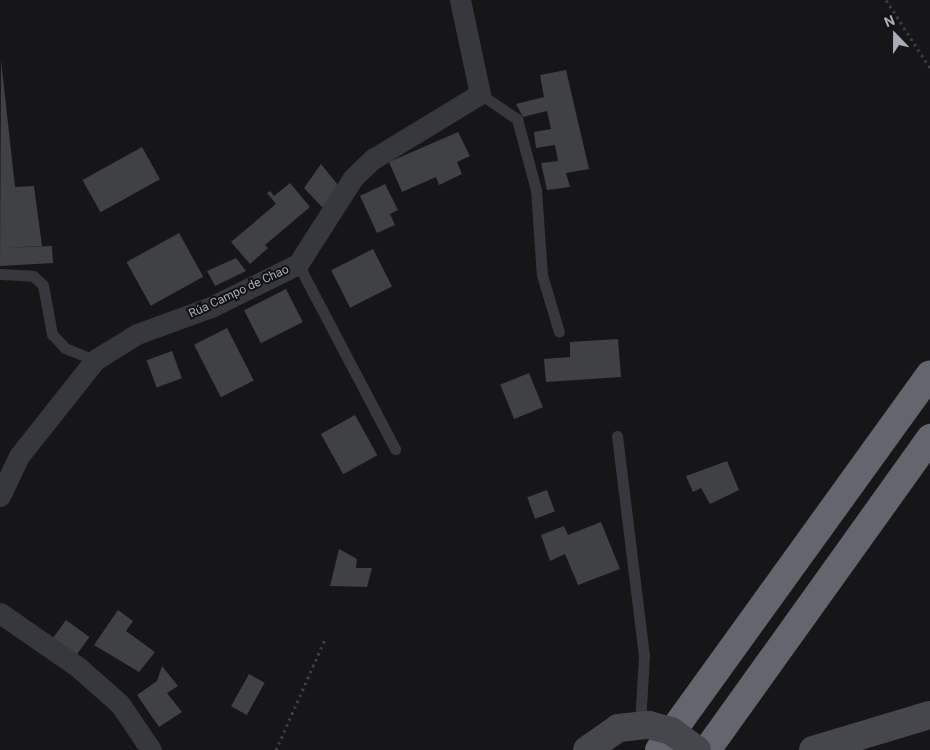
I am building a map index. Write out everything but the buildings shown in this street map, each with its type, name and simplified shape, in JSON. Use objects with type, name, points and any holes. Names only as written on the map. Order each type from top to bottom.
[{"type":"highway","points":[[659,750],[930,374]]},
{"type":"highway","points":[[707,750],[930,438]]},
{"type":"street","points":[[460,0],[480,94]]},
{"type":"street","name":"Rúa Campo de Chao","points":[[0,496],[19,456],[95,360],[137,334],[210,308],[298,264],[353,178],[373,159],[480,94]]},
{"type":"street","points":[[0,613],[78,666],[113,698],[151,750]]},
{"type":"street","points":[[813,750],[930,715]]},
{"type":"street","points":[[587,750],[618,728],[644,724],[671,731],[697,750]]},
{"type":"lane","points":[[480,94],[517,119],[536,190],[542,275],[559,332]]},
{"type":"lane","points":[[298,264],[395,449]]},
{"type":"lane","points":[[0,274],[33,276],[43,285],[52,334],[65,348],[95,360]]},
{"type":"lane","points":[[617,436],[644,655],[644,724]]},
{"type":"path","points":[[886,0],[930,68]]},
{"type":"path","points":[[276,750],[325,639]]}]
